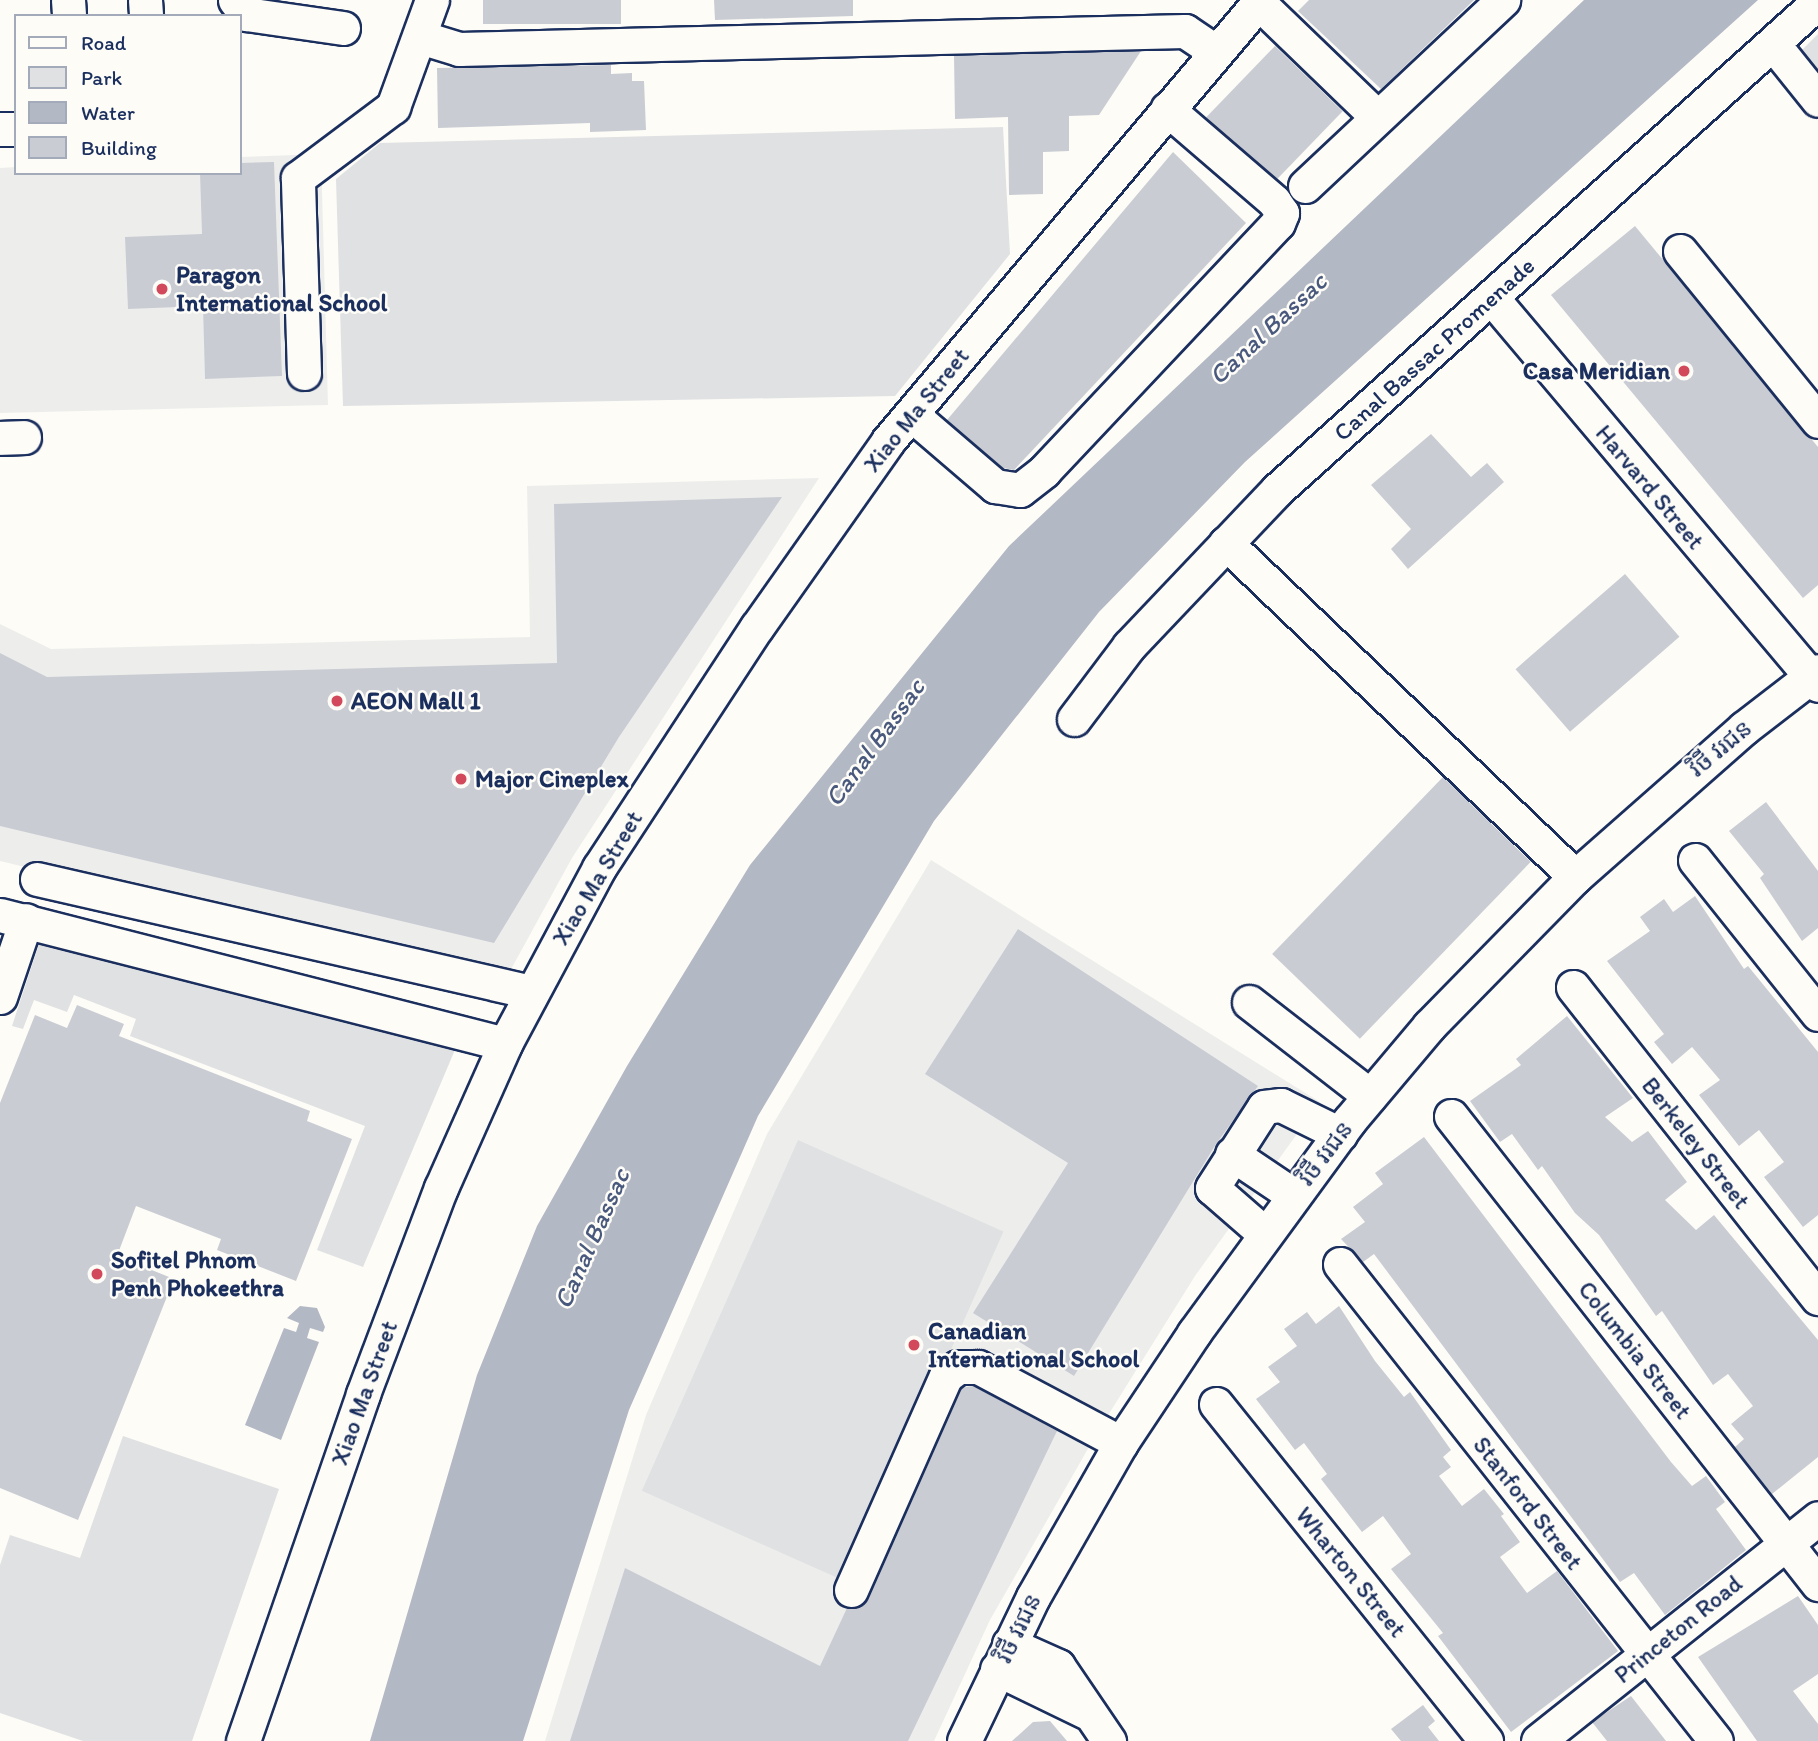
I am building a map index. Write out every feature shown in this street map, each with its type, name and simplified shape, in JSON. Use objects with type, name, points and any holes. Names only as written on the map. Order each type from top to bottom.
[{"type":"street","points":[[235,0],[246,13],[343,28]]},
{"type":"street","points":[[304,373],[298,178],[393,107],[432,0]]},
{"type":"street","points":[[1305,186],[1376,116],[1503,0]]},
{"type":"street","points":[[1260,1],[1376,116]]},
{"type":"street","name":"Xiao Ma Street","points":[[243,1741],[368,1381],[441,1188],[505,1044],[599,868],[822,532],[911,414],[1260,1]]},
{"type":"street","name":"Canal Bassac Promenade","points":[[1074,719],[1129,646],[1277,490],[1774,46],[1818,2]]},
{"type":"street","points":[[420,37],[459,49],[1185,32],[1216,52]]},
{"type":"street","points":[[1774,46],[1818,100]]},
{"type":"street","points":[[911,414],[995,486],[1020,490],[1044,471],[1278,223],[1282,213],[1274,201],[1167,109]]},
{"type":"street","points":[[1680,251],[1818,421]]},
{"type":"street","name":"Harvard Street","points":[[1491,297],[1816,685]]},
{"type":"street","points":[[1226,542],[1575,877]]},
{"type":"street","name":"វិថី វរជន","points":[[964,1741],[1003,1656],[1121,1443],[1265,1234],[1340,1134],[1429,1026],[1575,877],[1723,745],[1816,685]]},
{"type":"street","points":[[1695,860],[1818,1014]]},
{"type":"street","points":[[37,879],[531,992]]},
{"type":"street","points":[[0,998],[13,917],[505,1044]]},
{"type":"street","name":"Berkeley Street","points":[[1573,987],[1818,1298]]},
{"type":"street","points":[[1249,1002],[1370,1097]]},
{"type":"street","points":[[1265,1234],[1215,1194],[1214,1180],[1232,1154],[1270,1104],[1281,1105],[1340,1134]]},
{"type":"street","name":"Columbia Street","points":[[1451,1116],[1818,1584]]},
{"type":"street","points":[[1232,1154],[1293,1195]]},
{"type":"street","name":"Stanford Street","points":[[1340,1264],[1716,1741]]},
{"type":"street","points":[[850,1590],[946,1376],[958,1367],[978,1367],[1121,1443]]},
{"type":"street","name":"Wharton Street","points":[[1216,1404],[1486,1741]]},
{"type":"street","name":"Princeton Road","points":[[1538,1741],[1818,1518]]},
{"type":"street","points":[[1003,1656],[1086,1712],[1110,1741]]},
{"type":"shaded area","name":"Paragon International School","points":[[321,154],[328,405],[0,413],[0,168],[14,167],[14,175],[242,175],[242,157]]},
{"type":"shaded area","name":"AEON Mall 1","points":[[819,478],[572,858],[504,982],[0,861],[0,624],[51,649],[530,637],[527,486]]},
{"type":"shaded area","name":"Canadian International School","points":[[931,860],[1320,1102],[1195,1276],[1097,1433],[990,1620],[934,1741],[545,1741],[646,1415],[767,1134]]},
{"type":"green space","points":[[1818,34],[1818,70],[1802,50]]},
{"type":"green space","points":[[1003,127],[1010,254],[895,396],[343,406],[336,179],[380,143]]},
{"type":"green space","points":[[42,935],[457,1045],[363,1267],[317,1250],[365,1126],[130,1036],[136,1019],[74,995],[67,1012],[34,1000],[23,1029],[12,1026]]},
{"type":"green space","points":[[798,1140],[1004,1232],[847,1582],[642,1491]]},
{"type":"green space","points":[[123,1436],[279,1489],[192,1741],[83,1741],[0,1713],[0,1565],[10,1535],[80,1558]]},
{"type":"water","name":"Canal Bassac","points":[[1584,0],[1758,0],[1245,462],[1099,612],[934,821],[758,1116],[629,1410],[523,1741],[370,1741],[477,1375],[537,1226],[627,1066],[750,865],[1009,546]]},
{"type":"water","points":[[300,1306],[317,1308],[325,1327],[323,1332],[310,1328],[307,1338],[319,1342],[281,1440],[245,1425],[284,1328],[296,1332],[299,1323],[287,1318]]},
{"type":"building","points":[[483,0],[621,0],[621,24],[483,24]]},
{"type":"building","points":[[714,0],[853,0],[853,16],[715,20]]},
{"type":"building","points":[[1309,0],[1474,0],[1381,89],[1298,11]]},
{"type":"building","points":[[1275,46],[1343,111],[1274,183],[1206,117]]},
{"type":"building","points":[[1141,51],[1099,115],[1069,116],[1069,151],[1043,152],[1043,194],[1009,195],[1008,117],[955,119],[954,56]]},
{"type":"building","points":[[611,65],[611,74],[632,73],[632,81],[644,81],[646,130],[590,132],[590,123],[438,128],[437,68]]},
{"type":"building","points":[[1173,152],[1246,223],[1014,470],[1003,468],[947,420]]},
{"type":"building","points":[[274,162],[282,376],[205,379],[203,306],[128,309],[125,237],[202,234],[200,175],[242,175],[242,163]]},
{"type":"building","name":"Casa Meridian","points":[[1635,226],[1818,447],[1818,585],[1803,598],[1551,295]]},
{"type":"building","points":[[1431,434],[1471,477],[1487,463],[1504,482],[1408,569],[1391,549],[1411,529],[1371,485]]},
{"type":"building","name":"AEON Mall 1","points":[[782,497],[619,737],[494,943],[0,826],[0,653],[47,677],[557,663],[554,504]]},
{"type":"building","points":[[1625,574],[1679,637],[1570,732],[1516,669]]},
{"type":"building","points":[[1443,777],[1531,862],[1360,1039],[1272,954]]},
{"type":"building","points":[[1766,802],[1818,871],[1818,928],[1802,941],[1760,878],[1764,874],[1729,831]]},
{"type":"building","points":[[1695,896],[1744,969],[1748,966],[1818,1052],[1818,1215],[1803,1227],[1764,1177],[1784,1162],[1759,1130],[1739,1146],[1699,1095],[1720,1080],[1692,1047],[1672,1064],[1654,1042],[1664,1034],[1607,961],[1650,931],[1640,917],[1664,899],[1673,912]]},
{"type":"building","points":[[1018,929],[1258,1086],[1216,1144],[1074,1376],[973,1313],[1068,1163],[925,1074]]},
{"type":"building","points":[[77,1005],[124,1024],[119,1036],[310,1111],[307,1121],[352,1139],[296,1281],[217,1250],[221,1239],[136,1206],[117,1256],[174,1279],[78,1520],[0,1488],[0,1103],[35,1015],[67,1028]]},
{"type":"building","points":[[1567,1016],[1633,1098],[1605,1117],[1632,1142],[1648,1131],[1687,1182],[1665,1200],[1696,1230],[1714,1215],[1818,1340],[1818,1457],[1772,1494],[1735,1447],[1744,1439],[1731,1424],[1753,1406],[1728,1374],[1713,1385],[1662,1311],[1656,1316],[1599,1235],[1575,1213],[1542,1166],[1538,1170],[1512,1134],[1500,1142],[1470,1101],[1521,1065],[1516,1059]]},
{"type":"building","points":[[1424,1137],[1671,1462],[1692,1486],[1706,1476],[1725,1502],[1716,1509],[1746,1550],[1665,1615],[1634,1573],[1620,1582],[1374,1254],[1363,1262],[1341,1239],[1365,1222],[1353,1207],[1383,1184],[1375,1173]]},
{"type":"building","points":[[1339,1306],[1375,1361],[1404,1397],[1410,1392],[1451,1450],[1443,1457],[1451,1467],[1439,1476],[1462,1506],[1484,1489],[1504,1514],[1501,1516],[1520,1542],[1500,1557],[1527,1593],[1557,1571],[1618,1651],[1511,1732],[1438,1636],[1443,1633],[1391,1569],[1411,1554],[1383,1516],[1362,1532],[1321,1479],[1327,1474],[1304,1443],[1295,1450],[1256,1399],[1280,1382],[1268,1367],[1297,1346],[1284,1329],[1307,1312],[1316,1324]]},
{"type":"building","points":[[973,1386],[1057,1431],[908,1741],[570,1741],[625,1568],[820,1666],[847,1608],[862,1606],[869,1598],[962,1388]]},
{"type":"building","points":[[1798,1596],[1818,1625],[1818,1674],[1793,1691],[1818,1724],[1818,1741],[1757,1741],[1698,1657]]},
{"type":"building","points":[[1631,1696],[1666,1741],[1607,1741],[1592,1722]]},
{"type":"building","points":[[1423,1705],[1435,1721],[1428,1727],[1439,1741],[1401,1741],[1391,1729]]},
{"type":"building","points":[[1050,1721],[1067,1741],[1012,1741],[1033,1722]]},
{"type":"place","name":"Paragon International School","points":[[162,289]]},
{"type":"place","name":"Casa Meridian","points":[[1684,371]]},
{"type":"place","name":"AEON Mall 1","points":[[337,701]]},
{"type":"place","name":"Major Cineplex","points":[[461,779]]},
{"type":"place","name":"Sofitel Phnom Penh Phokeethra","points":[[97,1274]]},
{"type":"place","name":"Canadian International School","points":[[914,1345]]}]
